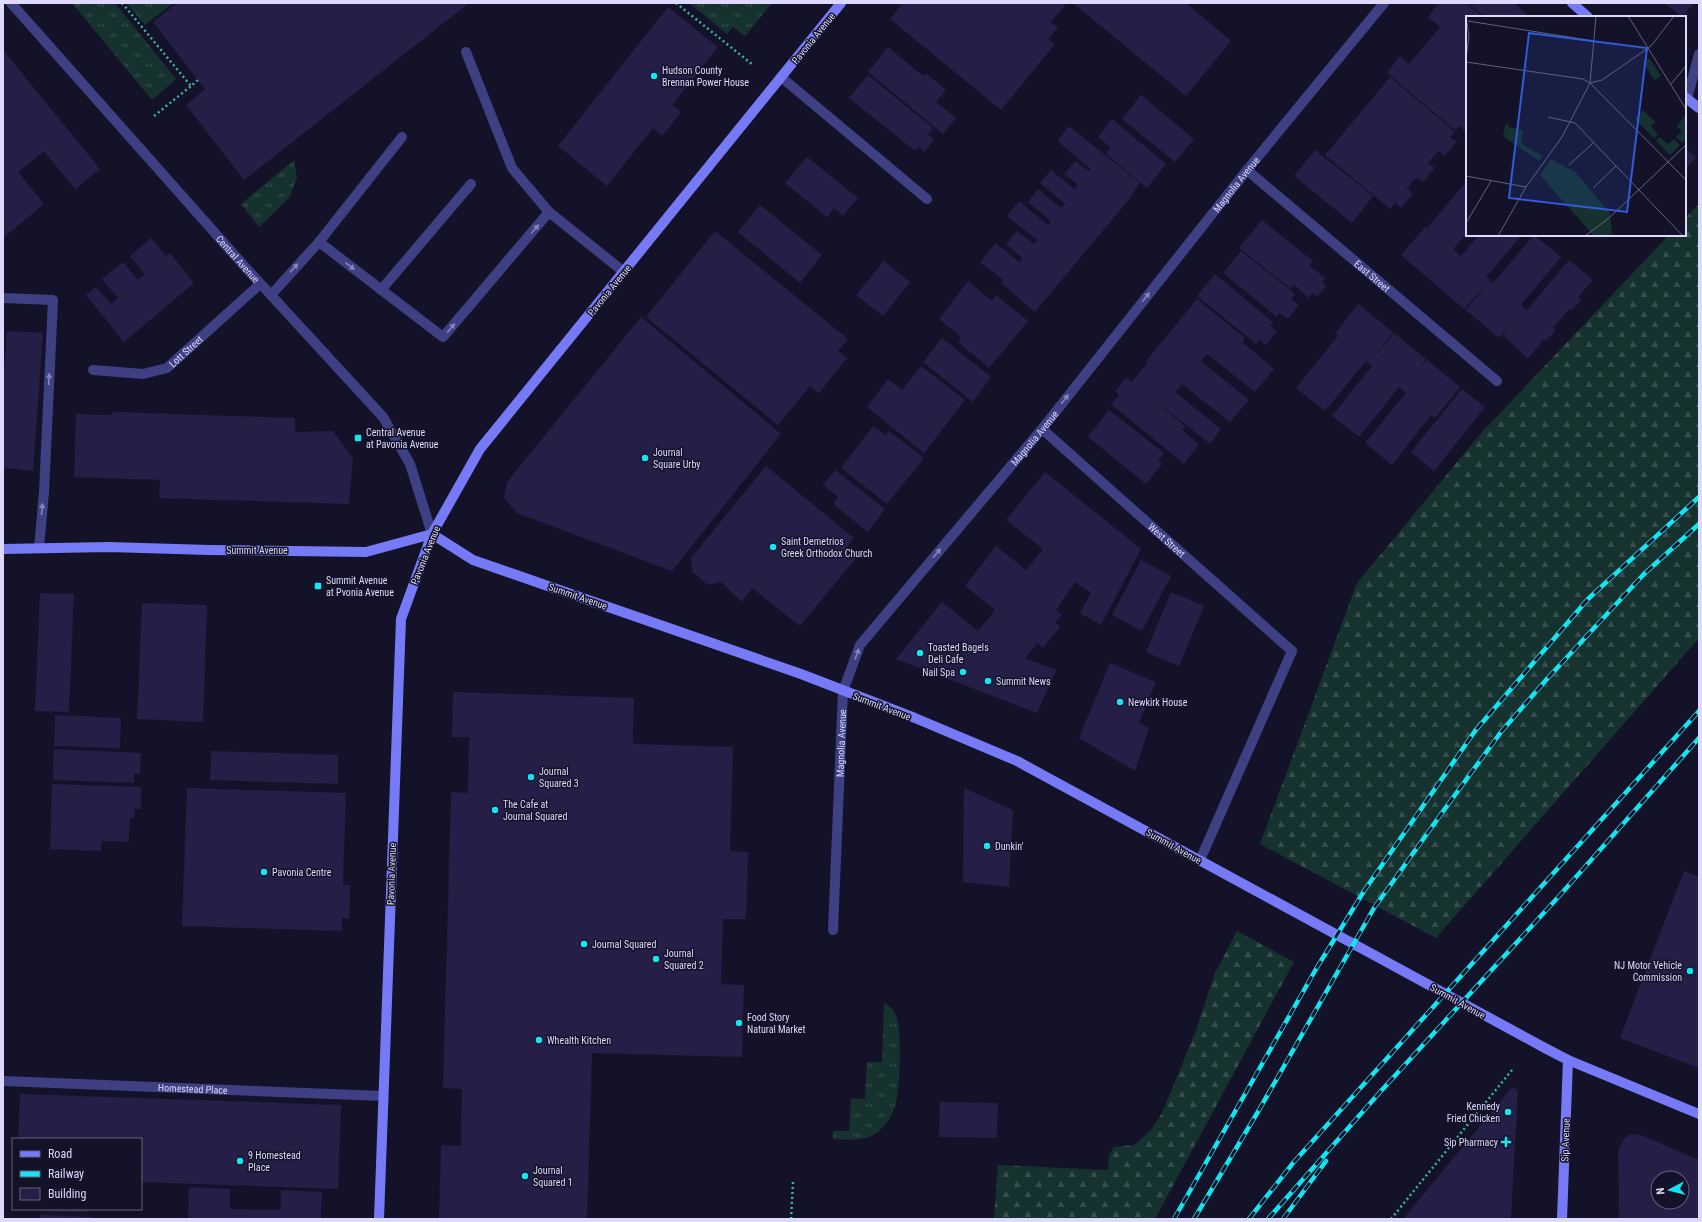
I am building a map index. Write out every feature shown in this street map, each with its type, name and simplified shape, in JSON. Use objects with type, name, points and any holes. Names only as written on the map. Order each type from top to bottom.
[{"type":"main road","name":"Pavonia Avenue","points":[[379,1219],[401,619],[432,534],[480,449],[841,3]]},
{"type":"main road","points":[[1572,3],[1587,16]]},
{"type":"main road","points":[[1686,98],[1699,108]]},
{"type":"main road","name":"Summit Avenue","points":[[3,549],[109,547],[366,552],[432,534],[473,560],[801,674],[915,718],[1017,761],[1568,1060],[1699,1114]]},
{"type":"main road","name":"Sip Avenue","points":[[1562,1219],[1568,1060]]},
{"type":"street","name":"Central Avenue","points":[[11,3],[260,284],[383,417],[410,464],[432,534]]},
{"type":"street","name":"Magnolia Avenue","points":[[833,930],[843,691],[860,645],[1042,429],[1247,170],[1384,3]]},
{"type":"street","points":[[466,52],[512,168],[549,212],[624,272]]},
{"type":"street","points":[[1686,98],[1699,54]]},
{"type":"street","points":[[782,77],[927,199]]},
{"type":"street","points":[[271,295],[319,242],[402,137]]},
{"type":"street","name":"East Street","points":[[1247,170],[1497,381]]},
{"type":"street","points":[[381,290],[472,184]]},
{"type":"street","points":[[319,242],[443,337],[549,212]]},
{"type":"street","name":"Lott Street","points":[[93,370],[143,374],[167,368],[260,284]]},
{"type":"street","points":[[3,298],[53,300],[44,492],[39,548]]},
{"type":"street","name":"West Street","points":[[1042,429],[1292,651],[1200,860]]},
{"type":"street","name":"Homestead Place","points":[[3,1081],[383,1096]]},
{"type":"path","points":[[122,3],[191,86]]},
{"type":"path","points":[[676,3],[753,65]]},
{"type":"path","points":[[154,116],[198,80]]},
{"type":"path","points":[[1391,1219],[1512,1070]]},
{"type":"path","points":[[791,1219],[793,1182]]},
{"type":"green space","points":[[72,3],[115,3],[176,79],[152,100]]},
{"type":"green space","points":[[126,3],[173,3],[145,25]]},
{"type":"green space","points":[[689,3],[772,3],[745,36],[733,27],[727,34]]},
{"type":"green space","points":[[294,160],[297,178],[289,198],[259,227],[241,204]]},
{"type":"green space","points":[[1699,204],[1699,638],[1436,938],[1260,844],[1357,583],[1482,432],[1668,236],[1686,236],[1686,217]]},
{"type":"green space","points":[[1237,931],[1294,962],[1155,1219],[994,1219],[998,1165],[1108,1170],[1109,1155],[1114,1147],[1134,1145],[1151,1130],[1162,1113],[1195,1033],[1215,973]]},
{"type":"green space","points":[[884,1003],[895,1013],[899,1026],[900,1062],[895,1107],[883,1128],[870,1137],[846,1140],[833,1139],[833,1131],[849,1131],[851,1098],[865,1099],[867,1062],[882,1062]]},
{"type":"building","points":[[177,3],[469,3],[244,180],[186,105],[205,89],[153,22]]},
{"type":"building","points":[[903,3],[1067,3],[1051,22],[1058,28],[1048,39],[1055,44],[1001,110],[890,19]]},
{"type":"building","points":[[1073,3],[1186,3],[1231,41],[1186,96]]},
{"type":"building","points":[[1439,3],[1466,3],[1482,16],[1466,16],[1466,132],[1459,126],[1455,130],[1387,73],[1400,56],[1409,64],[1440,27],[1428,17]]},
{"type":"building","points":[[1468,3],[1514,3],[1529,16],[1484,16]]},
{"type":"building","points":[[1664,3],[1694,3],[1683,16],[1681,16]]},
{"type":"building","name":"Hudson County Brennan Power House","points":[[668,7],[718,47],[672,105],[681,112],[672,124],[662,136],[653,128],[607,186],[558,146]]},
{"type":"building","points":[[888,47],[923,76],[926,73],[946,90],[936,102],[956,118],[943,134],[868,72]]},
{"type":"building","points":[[3,50],[100,169],[75,189],[44,151],[18,172],[44,204],[3,238]]},
{"type":"building","points":[[868,75],[933,128],[928,134],[934,140],[924,152],[918,147],[915,151],[849,98]]},
{"type":"building","points":[[1390,77],[1455,132],[1450,137],[1457,141],[1445,156],[1439,151],[1428,163],[1435,168],[1423,182],[1417,177],[1412,182],[1407,189],[1413,194],[1401,208],[1395,203],[1390,209],[1325,155]]},
{"type":"building","points":[[1141,95],[1194,139],[1175,162],[1122,119]]},
{"type":"building","points":[[1112,119],[1166,164],[1147,188],[1106,154],[1111,148],[1098,137]]},
{"type":"building","points":[[1069,126],[1140,183],[1127,202],[1035,312],[1001,283],[1003,280],[980,262],[996,243],[1019,262],[1022,258],[1006,244],[1017,231],[1034,244],[1037,240],[1007,216],[1019,201],[1048,225],[1051,221],[1028,202],[1038,189],[1061,208],[1065,204],[1040,183],[1051,170],[1074,189],[1078,185],[1064,174],[1075,161],[1089,171],[1091,169],[1057,141]]},
{"type":"building","points":[[1686,149],[1696,157],[1686,169]]},
{"type":"building","points":[[1315,150],[1373,196],[1352,223],[1294,176]]},
{"type":"building","points":[[807,157],[858,198],[843,216],[834,208],[827,217],[785,183]]},
{"type":"building","points":[[1466,182],[1466,234],[1453,249],[1461,256],[1478,236],[1521,236],[1486,277],[1490,280],[1464,309],[1401,255],[1425,227],[1427,228]]},
{"type":"building","points":[[760,205],[822,255],[800,283],[738,232]]},
{"type":"building","points":[[1262,220],[1313,261],[1309,265],[1325,278],[1322,282],[1326,286],[1317,297],[1313,293],[1309,298],[1294,285],[1291,289],[1239,248]]},
{"type":"building","points":[[715,231],[848,339],[838,351],[847,358],[819,393],[810,386],[778,425],[646,317]]},
{"type":"building","points":[[1533,236],[1535,236],[1561,257],[1521,305],[1524,308],[1527,310],[1569,260],[1593,280],[1578,297],[1581,300],[1571,311],[1569,309],[1553,328],[1556,330],[1546,341],[1544,339],[1528,359],[1503,335],[1514,320],[1499,338],[1466,310],[1490,280],[1493,283]]},
{"type":"building","points":[[151,238],[166,256],[170,253],[194,283],[124,342],[86,295],[96,287],[111,304],[118,298],[102,279],[123,262],[138,280],[145,274],[130,256]]},
{"type":"building","points":[[1241,251],[1295,294],[1291,299],[1299,305],[1288,319],[1280,313],[1277,317],[1223,273]]},
{"type":"building","points":[[884,261],[910,282],[883,316],[856,295]]},
{"type":"building","points":[[1215,274],[1273,322],[1270,326],[1277,331],[1266,345],[1259,340],[1256,344],[1197,296]]},
{"type":"building","points":[[968,281],[992,301],[996,295],[1028,321],[989,368],[958,342],[961,337],[939,319]]},
{"type":"building","points":[[1197,299],[1245,338],[1242,342],[1274,369],[1255,392],[1207,354],[1201,361],[1249,400],[1230,422],[1182,384],[1175,392],[1221,429],[1210,444],[1147,394],[1185,426],[1182,430],[1199,444],[1184,464],[1111,404],[1119,395],[1115,391],[1126,378],[1132,382],[1148,362],[1146,361]]},
{"type":"building","points":[[1358,304],[1393,332],[1369,363],[1366,361],[1325,411],[1296,388],[1338,336],[1335,334]]},
{"type":"building","name":"Journal Square Urby","points":[[641,317],[781,434],[672,571],[517,513],[504,498],[507,482]]},
{"type":"building","points":[[7,331],[43,333],[33,471],[3,468],[3,382]]},
{"type":"building","points":[[1394,333],[1426,359],[1422,365],[1427,360],[1460,387],[1435,418],[1431,415],[1392,465],[1365,443],[1406,393],[1399,387],[1359,437],[1332,416],[1372,366],[1369,363]]},
{"type":"building","points":[[942,338],[991,377],[973,402],[923,362]]},
{"type":"building","points":[[921,366],[965,400],[924,453],[867,407],[888,379],[902,390]]},
{"type":"building","points":[[1462,389],[1485,407],[1434,471],[1411,452]]},
{"type":"building","points":[[1109,410],[1164,453],[1158,461],[1162,464],[1146,484],[1088,437]]},
{"type":"building","points":[[113,412],[295,418],[295,432],[333,431],[353,458],[349,504],[159,498],[160,480],[74,477],[76,414],[112,415]]},
{"type":"building","points":[[873,426],[885,435],[889,431],[924,458],[887,504],[841,468]]},
{"type":"building","name":"Saint Demetrios Greek Orthodox Church","points":[[766,466],[854,538],[845,549],[856,558],[800,626],[752,588],[742,602],[721,582],[708,585],[692,572],[691,558]]},
{"type":"building","points":[[835,470],[885,509],[868,532],[833,504],[838,497],[823,485]]},
{"type":"building","points":[[1045,472],[1141,549],[1101,625],[1080,613],[1091,593],[1075,582],[1056,610],[1062,615],[1055,622],[1060,627],[1043,648],[1038,643],[1025,658],[1056,670],[1037,713],[896,659],[942,602],[978,631],[995,610],[965,586],[996,546],[1026,570],[1043,549],[1006,520]]},
{"type":"building","points":[[1141,560],[1171,576],[1142,631],[1112,615]]},
{"type":"building","points":[[1171,592],[1204,606],[1179,666],[1146,652]]},
{"type":"building","points":[[40,593],[74,594],[69,712],[35,711]]},
{"type":"building","points":[[142,603],[207,605],[203,722],[137,719]]},
{"type":"building","name":"Newkirk House","points":[[1110,663],[1156,682],[1139,723],[1149,728],[1135,771],[1079,738]]},
{"type":"building","name":"Journal Squared","points":[[453,692],[634,698],[633,744],[733,747],[730,851],[748,852],[746,919],[723,919],[721,984],[744,985],[742,1057],[592,1053],[587,1219],[439,1219],[441,1145],[461,1146],[462,1089],[443,1088],[451,792],[468,793],[469,737],[452,737]]},
{"type":"building","points":[[55,715],[121,718],[120,748],[54,746]]},
{"type":"building","points":[[54,749],[141,753],[140,774],[134,774],[134,783],[53,780]]},
{"type":"building","points":[[211,751],[338,755],[338,784],[210,780]]},
{"type":"building","points":[[52,784],[141,787],[141,809],[134,809],[134,818],[130,818],[129,842],[101,841],[101,851],[50,849]]},
{"type":"building","name":"Pavonia Centre","points":[[187,788],[346,793],[343,885],[350,885],[350,902],[349,918],[342,918],[342,931],[182,926]]},
{"type":"building","name":"Dunkin'","points":[[964,788],[1013,810],[1009,887],[963,882]]},
{"type":"building","points":[[1684,871],[1699,877],[1699,1068],[1620,1038]]},
{"type":"building","points":[[1512,1087],[1518,1090],[1511,1219],[1403,1219]]},
{"type":"building","name":"9 Homestead Place","points":[[20,1094],[341,1105],[338,1189],[142,1182],[142,1138],[18,1138]]},
{"type":"building","points":[[940,1102],[998,1103],[997,1138],[939,1137]]},
{"type":"building","points":[[1631,1134],[1641,1135],[1699,1160],[1699,1219],[1619,1219],[1618,1150],[1624,1139]]},
{"type":"building","points":[[189,1187],[230,1189],[230,1209],[281,1210],[281,1190],[322,1192],[321,1219],[188,1219]]},
{"type":"building","points":[[87,1210],[87,1212],[41,1211]]},
{"type":"building","points":[[40,1215],[93,1217],[93,1219],[40,1219]]},
{"type":"railway","points":[[1174,1219],[1316,969],[1364,891],[1475,731],[1588,599],[1699,497]]},
{"type":"railway","points":[[1194,1219],[1259,1110],[1374,908],[1444,810],[1501,732],[1546,680],[1644,574],[1699,524]]},
{"type":"railway","points":[[1249,1219],[1293,1163],[1699,711]]},
{"type":"railway","points":[[1268,1219],[1381,1091],[1561,894],[1699,738]]},
{"type":"railway","points":[[1283,1219],[1326,1161]]},
{"type":"place","name":"Hudson County Brennan Power House","points":[[654,76]]},
{"type":"place","name":"Central Avenue at Pavonia Avenue","points":[[358,438]]},
{"type":"place","name":"Journal Square Urby","points":[[645,458]]},
{"type":"place","name":"Saint Demetrios Greek Orthodox Church","points":[[773,547]]},
{"type":"place","name":"Summit Avenue at Pvonia Avenue","points":[[318,586]]},
{"type":"place","name":"Toasted Bagels Deli Cafe","points":[[920,653]]},
{"type":"place","name":"Nail Spa","points":[[963,672]]},
{"type":"place","name":"Summit News","points":[[988,681]]},
{"type":"place","name":"Newkirk House","points":[[1120,702]]},
{"type":"place","name":"Journal Squared 3","points":[[531,777]]},
{"type":"place","name":"The Cafe at Journal Squared","points":[[495,810]]},
{"type":"place","name":"Dunkin'","points":[[987,846]]},
{"type":"place","name":"Pavonia Centre","points":[[264,872]]},
{"type":"place","name":"Journal Squared","points":[[584,944]]},
{"type":"place","name":"Journal Squared 2","points":[[656,959]]},
{"type":"place","name":"NJ Motor Vehicle Commission","points":[[1690,971]]},
{"type":"place","name":"Food Story Natural Market","points":[[739,1023]]},
{"type":"place","name":"Whealth Kitchen","points":[[539,1040]]},
{"type":"place","name":"Kennedy Fried Chicken","points":[[1508,1112]]},
{"type":"place","name":"Sip Pharmacy","points":[[1506,1142]]},
{"type":"place","name":"9 Homestead Place","points":[[240,1161]]},
{"type":"place","name":"Journal Squared 1","points":[[525,1176]]}]
